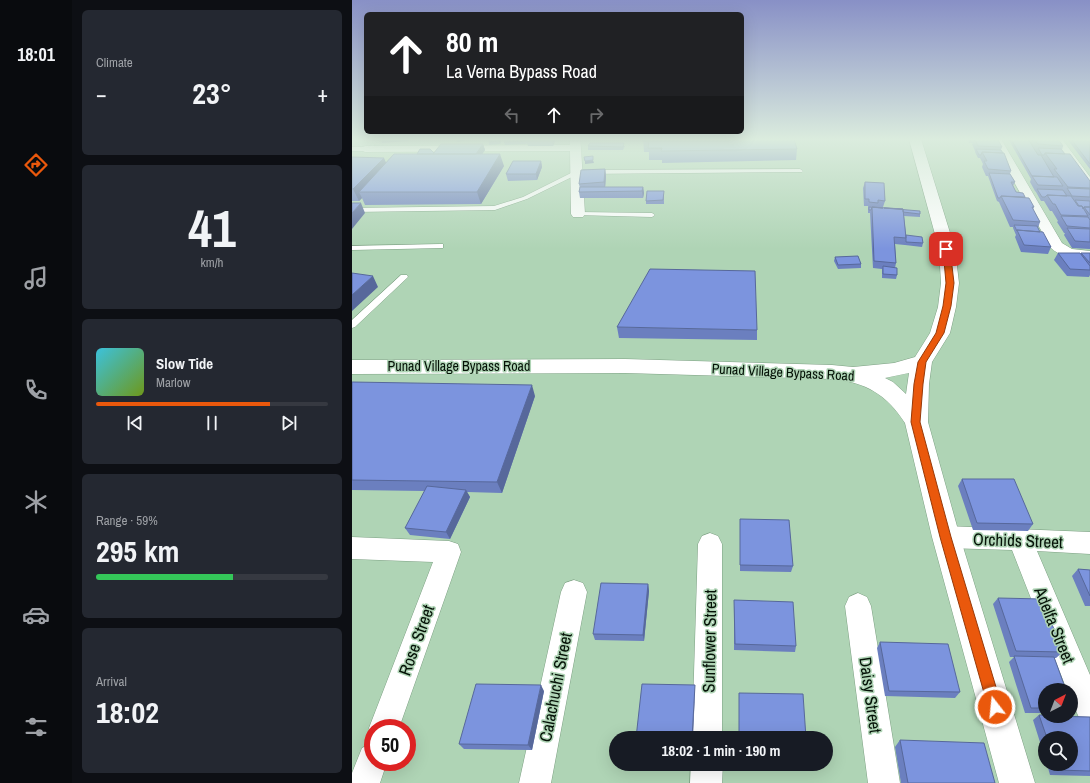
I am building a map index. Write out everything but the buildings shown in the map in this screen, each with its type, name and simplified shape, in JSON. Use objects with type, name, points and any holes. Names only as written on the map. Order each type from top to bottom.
[{"type":"main road","points":[[916,422],[922,362],[940,333],[947,306],[950,283],[946,249],[925,176]]},
{"type":"main road","points":[[846,373],[894,370],[922,362]]},
{"type":"main road","name":"Punad Village Bypass Road","points":[[352,367],[625,366],[846,373],[870,380],[888,390],[904,404],[916,422],[946,537],[1017,783]]},
{"type":"street","points":[[577,176],[578,214]]},
{"type":"street","points":[[1016,176],[1056,245],[1068,253],[1090,255]]},
{"type":"street","points":[[1083,176],[1090,185]]},
{"type":"street","name":"Orchids Street","points":[[946,537],[1090,543]]},
{"type":"street","name":"Adelfa Street","points":[[1020,540],[1087,694]]},
{"type":"street","name":"Sunflower Street","points":[[707,731],[710,544]]},
{"type":"street","name":"Rose Street","points":[[352,548],[448,552],[387,719]]},
{"type":"street","name":"Calachuchi Street","points":[[535,783],[574,592]]},
{"type":"street","name":"Daisy Street","points":[[858,606],[884,783]]},
{"type":"street","points":[[364,783],[368,771]]},
{"type":"street","points":[[706,783],[707,771]]},
{"type":"lane","points":[[352,210],[495,208],[525,198],[570,176]]},
{"type":"lane","points":[[578,214],[652,215]]},
{"type":"lane","points":[[352,248],[440,246]]},
{"type":"lane","points":[[352,325],[404,277]]},
{"type":"route","points":[[946,249],[950,283],[947,306],[940,333],[922,362],[918,384],[916,422],[946,537],[995,707]]}]
